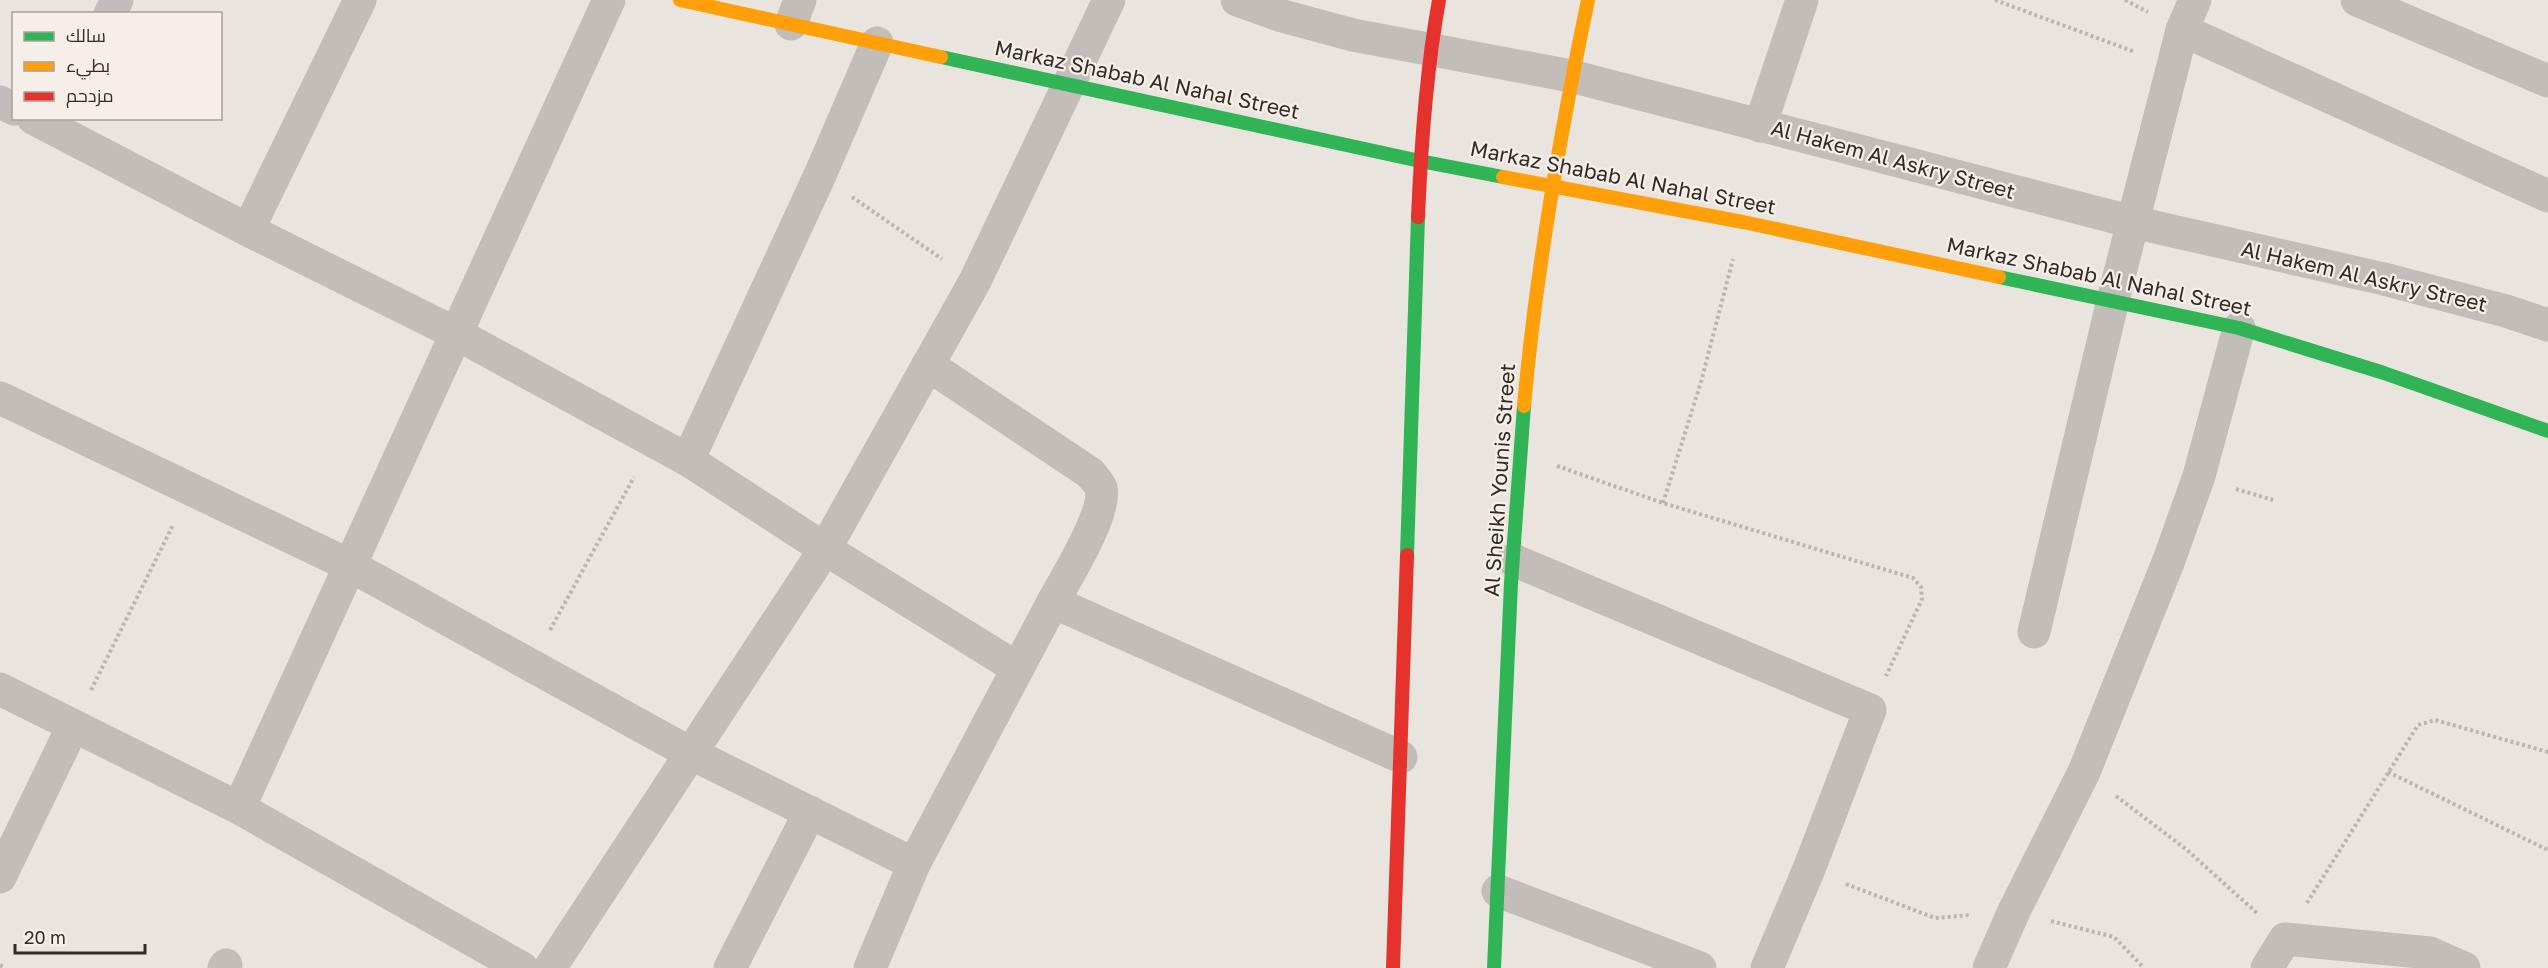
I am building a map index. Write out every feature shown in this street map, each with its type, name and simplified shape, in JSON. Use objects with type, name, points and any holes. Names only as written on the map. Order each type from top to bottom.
[{"type":"street","points":[[248,230],[360,0]]},
{"type":"street","points":[[239,808],[609,0]]},
{"type":"street","name":"Markaz Shabab Al Nahal Street","points":[[680,0],[795,12],[877,43],[1420,161],[1743,222],[2239,328],[2384,373],[2548,431]]},
{"type":"street","points":[[550,968],[825,549],[975,281],[1071,85],[1109,0]]},
{"type":"street","name":"Al Hakem Al Askry Street","points":[[1237,0],[1279,15],[1353,35],[1571,76],[2133,222],[2384,279],[2506,311],[2548,325]]},
{"type":"street","points":[[1393,968],[1420,161],[1430,51],[1439,0]]},
{"type":"street","name":"Al Sheikh Younis Street","points":[[1494,968],[1520,453],[1552,186],[1587,0]]},
{"type":"street","points":[[1760,126],[1802,0]]},
{"type":"street","points":[[2034,632],[2113,300],[2182,30],[2195,0]]},
{"type":"street","points":[[2357,0],[2548,81]]},
{"type":"street","points":[[2182,30],[2548,196]]},
{"type":"street","points":[[688,460],[820,176],[877,43]]},
{"type":"street","points":[[51,122],[248,230],[455,333],[688,460],[825,549],[1017,668]]},
{"type":"street","points":[[1989,968],[2014,911],[2085,772],[2169,560],[2195,487],[2239,328]]},
{"type":"street","points":[[870,968],[914,864],[1095,523],[1101,503],[1101,487],[1090,473],[928,365]]},
{"type":"street","points":[[0,398],[349,566],[690,753],[914,864]]},
{"type":"street","points":[[1513,560],[1870,710],[1809,869],[1767,968]]},
{"type":"street","points":[[1053,602],[1401,757]]},
{"type":"street","points":[[0,689],[239,808],[522,968]]},
{"type":"street","points":[[0,878],[73,726]]},
{"type":"street","points":[[730,968],[810,812]]},
{"type":"street","points":[[1497,891],[1700,968]]},
{"type":"street","points":[[2267,968],[2285,939],[2430,953],[2464,968]]},
{"type":"path","points":[[1995,0],[2173,67]]},
{"type":"path","points":[[820,176],[975,281]]},
{"type":"path","points":[[1663,503],[1701,382],[1743,222]]},
{"type":"path","points":[[531,664],[653,442]]},
{"type":"path","points":[[1520,453],[1663,503],[1913,578],[1921,587],[1922,599],[1870,710]]},
{"type":"path","points":[[73,726],[191,489]]},
{"type":"path","points":[[2085,772],[2187,850],[2285,939],[2418,725],[2435,720],[2548,752]]},
{"type":"path","points":[[2388,772],[2548,850]]},
{"type":"path","points":[[1809,869],[1935,918],[2014,911],[2114,937],[2144,968]]},
{"type":"path","points":[[0,965],[5,968]]},
{"type":"traffic: fast","points":[[941,57],[1503,177]]},
{"type":"traffic: fast","points":[[1407,555],[1418,217]]},
{"type":"traffic: fast","points":[[1999,277],[2239,328],[2384,373],[2548,431]]},
{"type":"traffic: fast","points":[[1494,968],[1511,583],[1524,406]]},
{"type":"traffic: slow","points":[[680,0],[941,57]]},
{"type":"traffic: slow","points":[[1524,406],[1535,304],[1550,202],[1588,0]]},
{"type":"traffic: slow","points":[[1503,177],[1743,222],[1999,277]]},
{"type":"traffic: jam","points":[[1418,217],[1425,108],[1439,0]]},
{"type":"traffic: jam","points":[[1393,968],[1407,555]]}]
